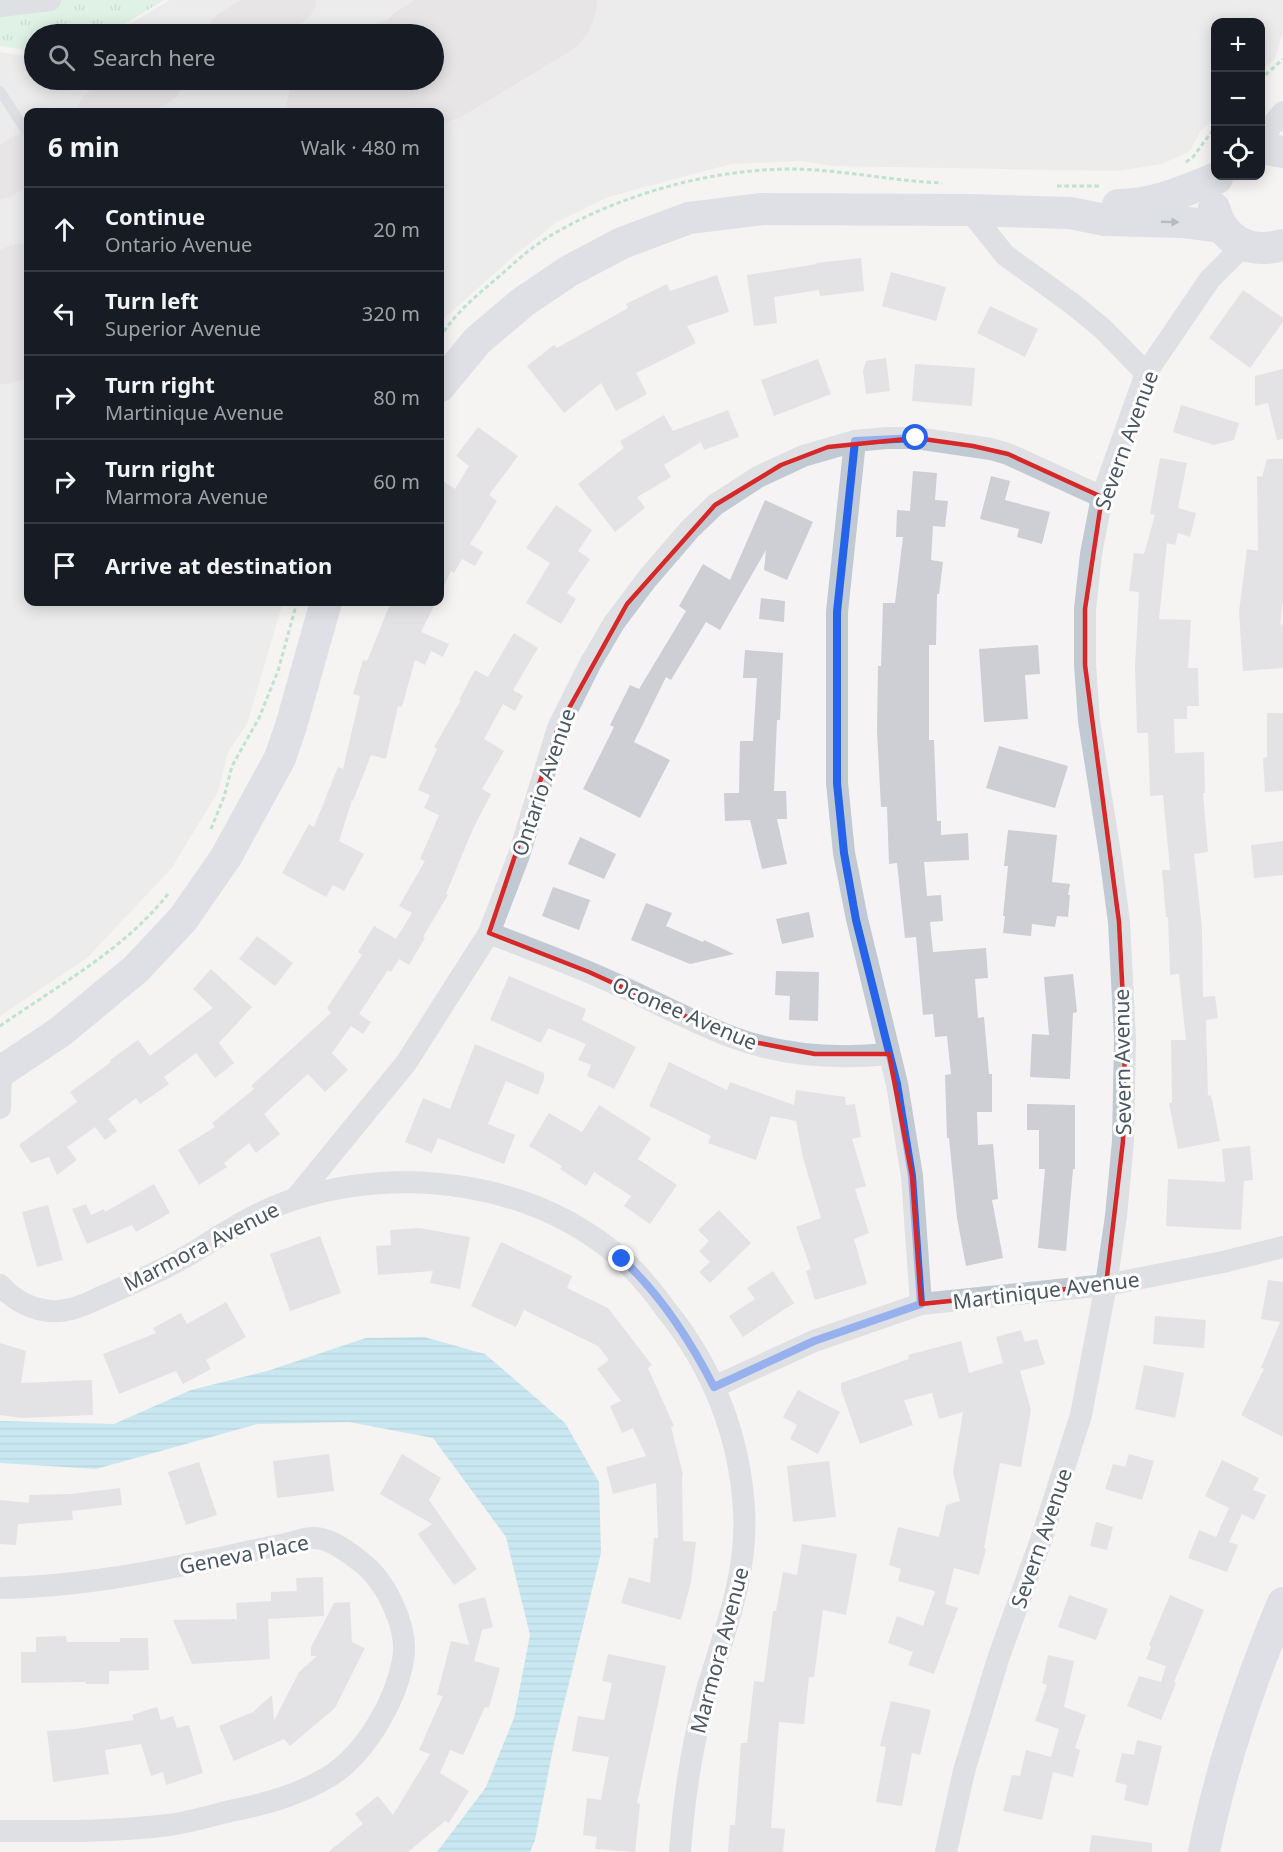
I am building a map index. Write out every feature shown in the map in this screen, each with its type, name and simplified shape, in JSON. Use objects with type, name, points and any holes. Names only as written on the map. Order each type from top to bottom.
[{"type":"street","points":[[0,6],[50,0]]},
{"type":"street","points":[[1265,134],[1283,112]]},
{"type":"street","points":[[1265,149],[1283,152]]},
{"type":"street","points":[[1071,213],[1097,205],[1147,202],[1168,197],[1211,180]]},
{"type":"street","points":[[1217,180],[1213,198],[1214,208],[1253,243]]},
{"type":"street","points":[[444,381],[477,341],[523,302],[568,271],[622,243],[689,218],[762,209],[1071,213],[1105,220],[1182,222],[1253,243]]},
{"type":"street","points":[[969,210],[1005,255],[1082,311],[1128,353],[1146,373]]},
{"type":"street","name":"Severn Avenue","points":[[946,1852],[964,1771],[1081,1415],[1106,1285],[1116,1216],[1123,1141],[1125,1039],[1119,922],[1089,721],[1085,665],[1085,609],[1091,554],[1102,497],[1146,373],[1210,279],[1218,256],[1253,243]]},
{"type":"street","name":"Ontario Avenue","points":[[295,1199],[406,1063],[489,933],[519,855],[558,728],[594,657],[627,604],[646,579],[715,505],[736,490],[781,465],[803,456],[855,441],[916,438],[991,449],[1029,463],[1102,497]]},
{"type":"street","points":[[855,441],[837,612],[837,783],[844,853],[856,920],[897,1084],[912,1176],[921,1304]]},
{"type":"street","points":[[0,1108],[0,1072],[60,1032],[136,969],[183,919],[226,858],[280,758],[325,606]]},
{"type":"street","name":"Oconee Avenue","points":[[489,933],[589,972],[733,1038],[774,1049],[815,1054],[855,1057],[890,1054]]},
{"type":"street","name":"Marmora Avenue","points":[[0,1286],[24,1304],[42,1310],[54,1311],[77,1307],[149,1276],[202,1248],[255,1215],[295,1199],[345,1186],[373,1182],[429,1182],[484,1190],[552,1215],[605,1245],[637,1273],[682,1329],[725,1412],[739,1461],[744,1510],[744,1542],[734,1605],[707,1693],[693,1749],[684,1803],[680,1852]]},
{"type":"street","name":"Martinique Avenue","points":[[714,1387],[814,1341],[921,1304],[1106,1285],[1213,1264],[1283,1247]]},
{"type":"street","name":"Geneva Place","points":[[0,1588],[128,1577],[315,1538],[346,1550],[373,1571],[398,1616],[403,1638],[404,1658],[396,1686],[370,1736],[354,1757],[333,1774],[309,1788],[258,1806],[171,1825],[100,1830],[0,1831]]},
{"type":"street","points":[[1204,1852],[1230,1746],[1253,1678],[1283,1603]]},
{"type":"lane","points":[[0,91],[24,128]]},
{"type":"path","points":[[1265,75],[1283,58]]},
{"type":"path","points":[[209,833],[224,797],[232,766],[259,718],[278,671],[296,606]]},
{"type":"path","points":[[0,1026],[125,937],[159,906],[173,888]]},
{"type":"highlighted area","points":[[916,438],[973,446],[1008,454],[1102,497],[1085,609],[1085,665],[1119,922],[1125,1039],[1123,1141],[1106,1285],[921,1304],[912,1176],[889,1054],[815,1054],[733,1038],[589,972],[489,933],[558,728],[627,604],[715,505],[781,465],[828,447]]},
{"type":"shaded area","points":[[170,0],[1283,0],[1283,32],[1275,59],[1265,68],[1265,18],[1211,18],[1211,120],[1200,132],[1190,151],[1162,164],[1118,171],[833,166],[802,161],[731,164],[608,197],[557,222],[515,255],[444,318],[444,108],[24,108],[24,606],[282,606],[247,724],[228,752],[218,792],[171,869],[87,958],[0,1016],[0,52],[24,56],[24,90],[444,90],[444,24],[130,24]]},
{"type":"green space","points":[[0,0],[164,0],[124,24],[24,24],[24,50],[0,46]]},
{"type":"water","points":[[424,1337],[485,1354],[565,1423],[599,1482],[601,1553],[554,1744],[535,1840],[530,1852],[437,1852],[486,1787],[514,1718],[530,1635],[506,1537],[433,1438],[349,1422],[258,1424],[96,1469],[0,1463],[0,1421],[114,1424],[191,1390],[267,1371],[366,1338]]},
{"type":"building","points":[[861,258],[864,291],[820,296],[819,290],[774,297],[777,323],[754,326],[747,275]]},
{"type":"building","points":[[891,272],[946,287],[936,321],[882,306]]},
{"type":"building","points":[[717,275],[729,312],[687,326],[696,343],[636,373],[647,394],[616,411],[601,383],[564,413],[527,366],[554,345],[557,348],[628,308],[626,304],[667,284],[670,291]]},
{"type":"building","points":[[1243,290],[1283,318],[1283,322],[1250,368],[1209,338]]},
{"type":"building","points":[[990,306],[1038,329],[1025,357],[977,333]]},
{"type":"building","points":[[886,358],[890,391],[866,394],[863,371],[866,361]]},
{"type":"building","points":[[818,359],[831,394],[774,416],[761,380]]},
{"type":"building","points":[[915,364],[975,368],[972,406],[912,401]]},
{"type":"building","points":[[1283,369],[1283,439],[1277,440],[1268,403],[1255,406],[1255,376]]},
{"type":"building","points":[[1181,405],[1239,423],[1234,440],[1214,445],[1173,432]]},
{"type":"building","points":[[728,410],[739,437],[704,450],[701,442],[664,465],[671,477],[637,497],[645,508],[615,532],[578,484],[624,448],[620,441],[664,415],[673,431]]},
{"type":"building","points":[[478,427],[518,456],[489,495],[497,501],[470,544],[483,552],[475,566],[462,559],[454,573],[451,571],[444,586],[444,482],[455,489],[469,466],[456,456]]},
{"type":"building","points":[[1160,458],[1187,463],[1178,508],[1196,513],[1190,537],[1178,533],[1175,545],[1167,543],[1159,619],[1191,620],[1188,668],[1198,668],[1199,706],[1187,706],[1187,719],[1174,719],[1175,753],[1204,752],[1205,793],[1203,793],[1208,852],[1194,854],[1202,928],[1203,997],[1215,996],[1218,1018],[1206,1020],[1208,1096],[1211,1095],[1220,1141],[1178,1149],[1169,1103],[1172,1103],[1171,1040],[1186,1040],[1179,974],[1170,975],[1168,917],[1166,917],[1162,870],[1170,870],[1163,795],[1150,796],[1148,733],[1137,733],[1135,667],[1139,592],[1129,591],[1134,553],[1144,554],[1155,515],[1150,514]]},
{"type":"building","points":[[1267,459],[1283,459],[1283,600],[1280,625],[1283,624],[1283,668],[1243,671],[1239,612],[1247,549],[1258,551],[1257,476],[1262,477]]},
{"type":"building","points":[[913,471],[937,473],[935,500],[948,501],[945,527],[933,526],[931,560],[943,562],[939,594],[937,594],[936,645],[929,645],[929,740],[934,740],[937,821],[941,821],[941,835],[968,833],[969,860],[924,862],[927,896],[941,895],[943,921],[930,922],[933,952],[986,948],[988,978],[975,979],[978,1018],[984,1017],[989,1074],[992,1074],[992,1112],[977,1112],[978,1145],[993,1144],[998,1199],[992,1200],[1003,1258],[966,1266],[957,1218],[949,1138],[947,1138],[945,1075],[951,1074],[947,1036],[935,1037],[933,1014],[923,1015],[916,937],[905,938],[897,863],[889,864],[887,807],[881,807],[877,731],[878,666],[881,666],[883,603],[895,603],[903,537],[896,537],[897,510],[910,511]]},
{"type":"building","points":[[991,476],[1010,481],[1005,500],[1050,512],[1042,544],[1017,537],[1019,529],[980,519]]},
{"type":"building","points":[[765,500],[813,522],[787,580],[764,570],[766,550],[720,630],[706,622],[671,680],[666,677],[634,742],[670,760],[640,818],[583,789],[614,727],[610,725],[630,685],[639,689],[686,611],[679,606],[703,564],[730,580]]},
{"type":"building","points":[[556,505],[592,530],[578,551],[590,559],[567,593],[576,599],[561,624],[526,603],[550,563],[526,548]]},
{"type":"building","points":[[761,598],[785,601],[784,622],[759,619]]},
{"type":"building","points":[[389,606],[434,606],[421,632],[449,644],[443,657],[431,651],[425,665],[415,660],[402,707],[398,706],[386,759],[371,755],[352,800],[339,841],[364,854],[344,891],[333,885],[326,897],[282,873],[309,824],[314,827],[338,767],[343,769],[360,696],[353,694],[363,660],[367,661]]},
{"type":"building","points":[[514,633],[538,648],[513,690],[523,696],[515,711],[503,704],[484,739],[504,751],[482,789],[491,794],[472,831],[446,894],[448,895],[423,937],[425,938],[409,965],[399,959],[391,972],[388,970],[359,1014],[371,1022],[363,1034],[351,1026],[332,1053],[348,1070],[325,1092],[308,1074],[264,1114],[280,1134],[256,1153],[249,1143],[224,1163],[227,1167],[199,1185],[178,1150],[215,1127],[212,1123],[254,1089],[251,1086],[331,1013],[327,1008],[362,955],[358,952],[374,926],[396,939],[412,913],[399,906],[425,861],[420,859],[439,815],[424,808],[430,795],[418,790],[437,749],[434,747],[475,670],[488,677]]},
{"type":"building","points":[[1038,645],[1040,674],[1025,675],[1028,719],[984,722],[979,649]]},
{"type":"building","points":[[745,650],[783,653],[774,791],[786,791],[787,819],[777,819],[787,864],[762,869],[750,820],[725,821],[724,793],[739,793],[740,741],[753,741],[757,678],[743,678]]},
{"type":"building","points":[[1267,713],[1283,713],[1283,791],[1265,792],[1263,758],[1267,757]]},
{"type":"building","points":[[999,746],[1068,766],[1055,808],[986,788]]},
{"type":"building","points":[[1008,830],[1057,835],[1052,882],[1070,884],[1068,917],[1057,916],[1055,927],[1032,924],[1031,936],[1003,933],[1008,866],[1004,866]]},
{"type":"building","points":[[580,837],[616,854],[604,879],[568,864]]},
{"type":"building","points":[[1283,841],[1283,875],[1254,878],[1251,845]]},
{"type":"building","points":[[553,887],[590,900],[579,930],[542,916]]},
{"type":"building","points":[[646,903],[672,913],[666,926],[734,954],[690,964],[631,940]]},
{"type":"building","points":[[809,912],[814,937],[782,944],[776,919]]},
{"type":"building","points":[[257,936],[293,963],[275,986],[239,959]]},
{"type":"building","points":[[211,969],[252,1007],[219,1043],[234,1063],[215,1078],[196,1053],[164,1077],[169,1084],[140,1104],[136,1098],[108,1119],[117,1131],[105,1140],[95,1127],[67,1147],[77,1160],[57,1175],[49,1157],[31,1163],[19,1145],[77,1102],[70,1092],[138,1040],[150,1056],[213,1008],[193,989]]},
{"type":"building","points":[[776,971],[819,972],[818,1021],[789,1020],[790,996],[775,995]]},
{"type":"building","points":[[1073,974],[1077,1012],[1073,1013],[1070,1079],[1030,1077],[1032,1034],[1049,1035],[1044,977]]},
{"type":"building","points":[[509,976],[586,1009],[582,1020],[636,1047],[614,1089],[587,1076],[591,1065],[578,1060],[586,1044],[548,1028],[541,1043],[490,1020]]},
{"type":"building","points":[[475,1044],[544,1073],[538,1095],[506,1081],[488,1124],[515,1135],[504,1164],[438,1138],[432,1153],[405,1142],[423,1098],[450,1109]]},
{"type":"building","points":[[669,1062],[727,1090],[730,1082],[794,1105],[796,1090],[845,1097],[846,1105],[855,1104],[861,1137],[852,1139],[866,1186],[855,1189],[869,1233],[854,1239],[867,1284],[815,1300],[806,1271],[811,1269],[796,1227],[821,1218],[803,1158],[796,1121],[771,1116],[756,1160],[708,1143],[711,1136],[649,1106]]},
{"type":"building","points":[[1027,1104],[1075,1105],[1075,1169],[1073,1169],[1066,1251],[1038,1248],[1045,1169],[1039,1169],[1039,1130],[1027,1130]]},
{"type":"building","points":[[599,1105],[651,1138],[638,1159],[677,1185],[650,1224],[624,1206],[631,1196],[594,1172],[586,1186],[560,1169],[562,1166],[529,1146],[549,1113],[582,1132]]},
{"type":"building","points":[[1250,1146],[1253,1180],[1244,1181],[1241,1230],[1166,1226],[1168,1179],[1225,1182],[1222,1149]]},
{"type":"building","points":[[154,1184],[170,1213],[136,1232],[132,1225],[87,1244],[72,1209],[86,1204],[91,1215],[104,1209],[105,1212]]},
{"type":"building","points":[[48,1205],[63,1260],[37,1267],[22,1212]]},
{"type":"building","points":[[719,1210],[751,1243],[710,1283],[699,1272],[710,1262],[699,1251],[709,1241],[698,1230]]},
{"type":"building","points":[[419,1228],[470,1237],[460,1289],[430,1283],[433,1271],[378,1275],[376,1246],[391,1245],[390,1230]]},
{"type":"building","points":[[320,1236],[341,1293],[290,1311],[270,1254]]},
{"type":"building","points":[[501,1242],[572,1276],[567,1288],[608,1308],[652,1365],[648,1368],[674,1426],[671,1427],[683,1475],[683,1541],[696,1542],[691,1582],[681,1620],[621,1603],[629,1577],[650,1583],[654,1538],[658,1538],[656,1483],[613,1494],[606,1467],[646,1456],[633,1428],[622,1433],[610,1406],[621,1401],[597,1369],[609,1360],[598,1346],[524,1310],[516,1327],[471,1306]]},
{"type":"building","points":[[773,1271],[794,1303],[743,1337],[729,1316],[755,1299],[747,1288]]},
{"type":"building","points":[[1268,1280],[1283,1282],[1283,1437],[1241,1415],[1264,1369],[1261,1368],[1280,1322],[1261,1319]]},
{"type":"building","points":[[226,1302],[246,1337],[206,1360],[211,1369],[183,1384],[176,1371],[119,1394],[103,1354],[156,1333],[153,1328],[181,1313],[187,1324]]},
{"type":"building","points":[[1155,1316],[1206,1320],[1204,1348],[1153,1344]]},
{"type":"building","points":[[1021,1330],[1025,1342],[1037,1339],[1045,1364],[1020,1371],[1031,1410],[1021,1467],[1000,1463],[984,1548],[986,1549],[979,1575],[954,1568],[945,1604],[958,1608],[934,1674],[908,1665],[913,1652],[888,1643],[897,1616],[923,1626],[935,1591],[898,1581],[901,1569],[889,1565],[898,1527],[939,1537],[946,1505],[960,1501],[953,1472],[963,1412],[939,1419],[932,1393],[904,1400],[913,1425],[860,1444],[841,1383],[909,1359],[908,1355],[961,1341],[969,1373],[1003,1363],[996,1337]]},
{"type":"building","points":[[0,1343],[26,1351],[21,1383],[92,1380],[93,1415],[22,1418],[0,1415]]},
{"type":"building","points":[[1144,1365],[1184,1373],[1175,1418],[1135,1409]]},
{"type":"building","points":[[798,1390],[840,1412],[818,1454],[790,1439],[797,1425],[783,1417]]},
{"type":"building","points":[[329,1454],[334,1491],[277,1498],[273,1461]]},
{"type":"building","points":[[402,1454],[441,1478],[429,1500],[477,1569],[454,1585],[418,1534],[432,1524],[380,1494]]},
{"type":"building","points":[[1129,1454],[1154,1461],[1142,1500],[1105,1489],[1113,1464],[1125,1467]]},
{"type":"building","points":[[1222,1460],[1259,1478],[1253,1490],[1266,1495],[1254,1520],[1242,1514],[1229,1542],[1238,1545],[1227,1572],[1188,1558],[1199,1530],[1216,1537],[1229,1508],[1205,1496]]},
{"type":"building","points":[[829,1461],[836,1517],[793,1522],[787,1466]]},
{"type":"building","points":[[199,1462],[217,1515],[186,1525],[168,1472]]},
{"type":"building","points":[[120,1488],[122,1505],[72,1511],[73,1520],[18,1524],[16,1545],[0,1544],[0,1500],[29,1503],[29,1495],[71,1494]]},
{"type":"building","points":[[1096,1522],[1113,1527],[1107,1550],[1090,1546]]},
{"type":"building","points":[[802,1544],[857,1554],[846,1615],[823,1610],[814,1677],[809,1677],[804,1724],[779,1722],[771,1828],[785,1829],[783,1852],[728,1852],[730,1825],[735,1825],[741,1743],[747,1743],[754,1681],[764,1682],[773,1611],[776,1611],[783,1572],[797,1575]]},
{"type":"building","points":[[323,1577],[324,1616],[268,1619],[270,1659],[192,1664],[173,1620],[237,1619],[236,1603],[271,1601],[271,1592],[297,1591],[296,1578]]},
{"type":"building","points":[[1069,1595],[1108,1609],[1096,1640],[1058,1627]]},
{"type":"building","points":[[1170,1595],[1204,1610],[1161,1720],[1127,1706],[1139,1676],[1161,1682],[1166,1666],[1146,1659],[1151,1647],[1149,1645]]},
{"type":"building","points":[[485,1597],[493,1627],[482,1630],[474,1661],[500,1668],[489,1708],[485,1707],[463,1755],[450,1750],[440,1773],[469,1791],[449,1823],[445,1821],[408,1852],[328,1852],[363,1824],[355,1814],[378,1796],[393,1815],[430,1754],[419,1750],[443,1696],[437,1695],[451,1641],[469,1645],[458,1604]]},
{"type":"building","points":[[350,1602],[352,1642],[365,1648],[335,1708],[290,1746],[284,1739],[234,1761],[219,1726],[253,1712],[272,1695],[274,1721],[299,1672],[317,1656],[311,1656],[311,1647],[334,1603]]},
{"type":"building","points":[[66,1636],[67,1642],[120,1642],[120,1638],[148,1638],[149,1670],[109,1671],[109,1684],[21,1683],[21,1652],[36,1652],[36,1637]]},
{"type":"building","points":[[608,1654],[666,1666],[637,1803],[640,1804],[635,1852],[595,1849],[597,1837],[583,1835],[587,1798],[601,1800],[609,1757],[572,1751],[578,1716],[604,1720],[612,1683],[602,1681]]},
{"type":"building","points":[[1048,1655],[1074,1661],[1064,1707],[1086,1715],[1075,1748],[1080,1750],[1073,1777],[1053,1772],[1042,1820],[1003,1811],[1012,1775],[1020,1776],[1026,1750],[1051,1757],[1059,1729],[1035,1721],[1047,1685],[1042,1683]]},
{"type":"building","points":[[891,1701],[931,1710],[920,1755],[912,1753],[902,1806],[876,1802],[886,1747],[880,1746]]},
{"type":"building","points":[[157,1707],[161,1720],[173,1716],[177,1728],[189,1725],[203,1773],[166,1785],[163,1772],[151,1776],[141,1744],[105,1750],[109,1774],[53,1782],[47,1731],[134,1720],[132,1715]]},
{"type":"building","points":[[1137,1740],[1162,1746],[1148,1806],[1124,1800],[1127,1785],[1115,1782],[1122,1753],[1134,1755]]},
{"type":"building","points":[[1092,1835],[1152,1843],[1152,1852],[1089,1852]]},
{"type":"taxiway","points":[[250,24],[291,0]]},
{"type":"taxiway","points":[[110,108],[141,90]]},
{"type":"taxiway","points":[[0,174],[24,159]]},
{"type":"runway","points":[[444,55],[535,0]]},
{"type":"runway","points":[[355,108],[386,90]]},
{"type":"runway","points":[[0,322],[24,307]]},
{"type":"route","points":[[622,1259],[637,1273],[682,1329],[694,1347],[714,1387],[814,1341],[921,1304],[912,1176],[897,1084],[856,920],[844,853],[837,783],[835,668],[837,612],[855,441],[916,438]]}]
